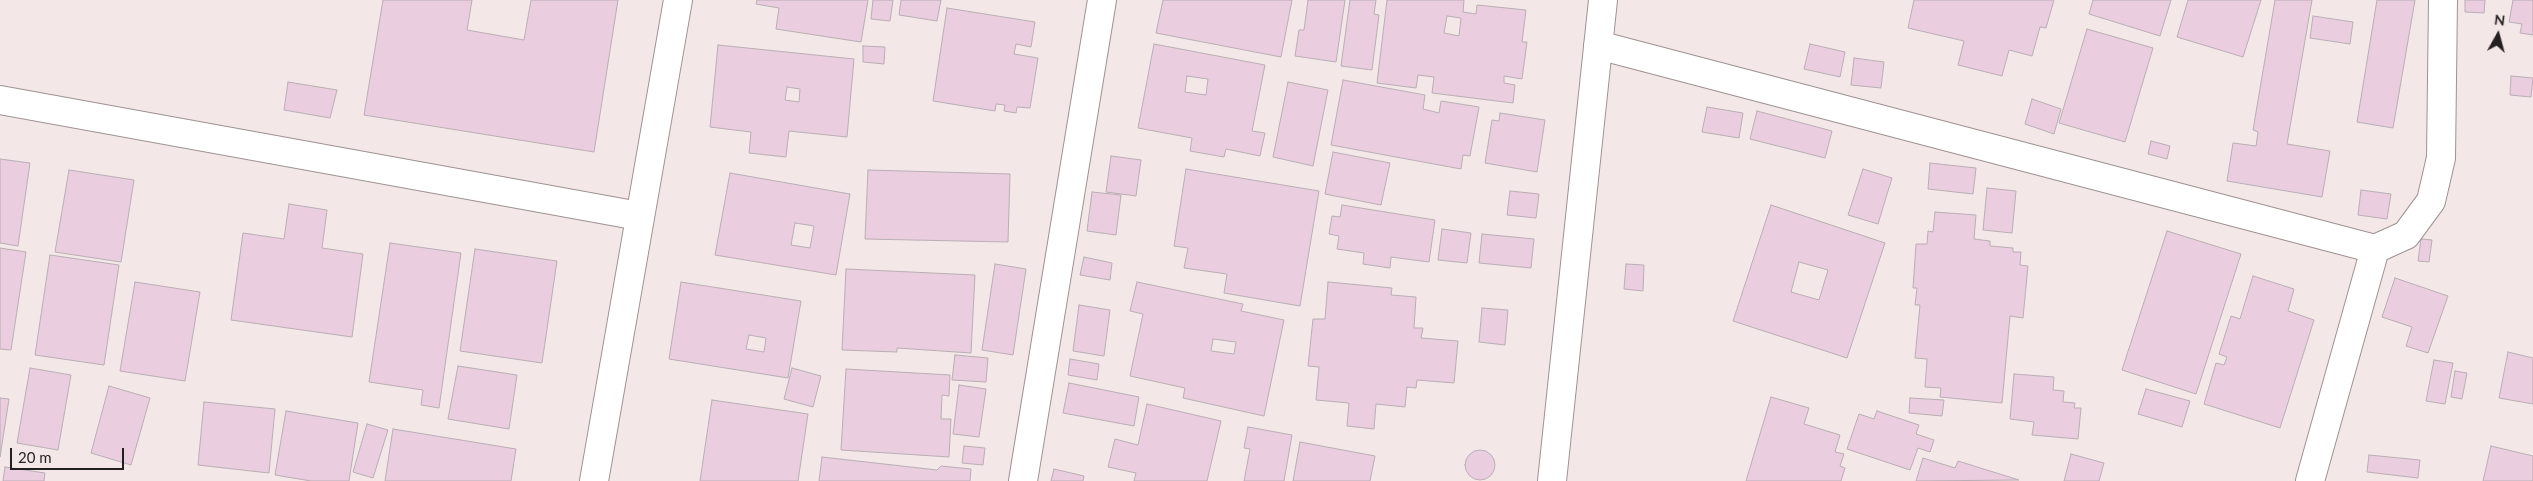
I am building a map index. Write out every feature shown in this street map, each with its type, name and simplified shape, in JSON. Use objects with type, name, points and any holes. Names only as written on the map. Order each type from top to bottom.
[{"type":"street","points":[[594,481],[678,0]]},
{"type":"street","points":[[1023,481],[1102,0]]},
{"type":"street","points":[[1552,481],[1603,0]]},
{"type":"street","points":[[1598,45],[2375,249],[2406,235],[2431,201],[2441,158],[2443,0]]},
{"type":"street","points":[[0,100],[639,216]]},
{"type":"street","points":[[2310,481],[2375,249]]},
{"type":"building","points":[[383,0],[472,0],[467,30],[524,40],[531,0],[618,0],[594,152],[364,115]]},
{"type":"building","points":[[757,0],[868,0],[861,42],[776,29],[779,8],[756,4]]},
{"type":"building","points":[[873,0],[893,0],[890,21],[871,19]]},
{"type":"building","points":[[901,0],[941,0],[937,21],[899,15]]},
{"type":"building","points":[[1163,0],[1292,0],[1281,57],[1156,33]]},
{"type":"building","points":[[1308,0],[1345,0],[1336,62],[1295,56],[1299,30],[1304,30]]},
{"type":"building","points":[[1350,0],[1376,0],[1374,14],[1379,15],[1372,70],[1341,66]]},
{"type":"building","points":[[1387,0],[1464,0],[1463,12],[1476,14],[1477,5],[1526,10],[1522,42],[1527,42],[1522,79],[1504,76],[1504,83],[1515,85],[1513,103],[1432,93],[1434,77],[1418,75],[1416,88],[1377,83]],"holes":[[[1447,16],[1461,18],[1459,36],[1444,33]]]},
{"type":"building","points":[[1914,0],[2054,0],[2046,28],[2040,27],[2032,56],[2009,50],[2002,76],[1958,65],[1964,41],[1908,28]]},
{"type":"building","points":[[2093,0],[2171,0],[2160,36],[2089,14]]},
{"type":"building","points":[[2188,0],[2261,0],[2243,57],[2177,37]]},
{"type":"building","points":[[2275,0],[2312,0],[2287,144],[2330,151],[2322,197],[2227,181],[2233,143],[2256,146],[2258,132],[2253,130]]},
{"type":"building","points":[[2377,0],[2415,0],[2393,128],[2357,122]]},
{"type":"building","points":[[2465,0],[2485,0],[2484,13],[2465,12]]},
{"type":"building","points":[[2513,0],[2533,0],[2533,35],[2520,33],[2522,24],[2509,22]]},
{"type":"building","points":[[947,8],[1035,22],[1031,47],[1016,44],[1014,54],[1038,58],[1030,108],[1017,107],[1016,113],[1004,111],[1005,105],[996,104],[995,111],[933,101]]},
{"type":"building","points":[[2313,16],[2353,22],[2350,44],[2310,38]]},
{"type":"building","points":[[2087,29],[2153,48],[2125,142],[2059,123]]},
{"type":"building","points":[[1154,44],[1265,65],[1252,131],[1265,133],[1260,156],[1226,149],[1224,157],[1190,151],[1192,138],[1138,128]],"holes":[[[1187,76],[1208,79],[1206,95],[1185,92]]]},
{"type":"building","points":[[1810,44],[1845,52],[1840,77],[1804,69]]},
{"type":"building","points":[[718,45],[854,59],[847,137],[789,131],[786,157],[749,153],[751,132],[710,127]],"holes":[[[787,87],[800,89],[799,102],[785,100]]]},
{"type":"building","points":[[863,46],[885,47],[884,64],[863,62]]},
{"type":"building","points":[[1854,58],[1884,62],[1881,88],[1851,85]]},
{"type":"building","points":[[2511,76],[2533,78],[2531,97],[2510,95]]},
{"type":"building","points":[[1343,80],[1425,95],[1423,109],[1439,113],[1441,101],[1479,107],[1470,156],[1463,155],[1461,169],[1331,145]]},
{"type":"building","points":[[288,82],[337,90],[330,118],[284,110]]},
{"type":"building","points":[[1288,82],[1328,90],[1313,166],[1273,157]]},
{"type":"building","points":[[2032,99],[2061,109],[2054,134],[2025,124]]},
{"type":"building","points":[[1707,107],[1743,113],[1739,138],[1702,132]]},
{"type":"building","points":[[1757,111],[1832,131],[1825,158],[1750,139]]},
{"type":"building","points":[[1500,113],[1545,120],[1537,172],[1485,163],[1492,120],[1499,121]]},
{"type":"building","points":[[2151,141],[2170,146],[2167,159],[2148,154]]},
{"type":"building","points":[[1333,152],[1390,163],[1381,205],[1325,194]]},
{"type":"building","points":[[1111,156],[1141,160],[1136,196],[1106,192]]},
{"type":"building","points":[[0,159],[30,163],[18,246],[0,243]]},
{"type":"building","points":[[1930,163],[1976,168],[1973,194],[1928,189]]},
{"type":"building","points":[[1186,169],[1319,191],[1300,306],[1224,293],[1227,274],[1184,268],[1188,248],[1174,246]]},
{"type":"building","points":[[1863,169],[1892,178],[1878,224],[1848,215]]},
{"type":"building","points":[[69,170],[134,180],[121,262],[55,252]]},
{"type":"building","points":[[868,170],[1010,174],[1008,242],[865,239]]},
{"type":"building","points":[[730,173],[850,194],[836,275],[715,255]],"holes":[[[795,223],[814,226],[810,248],[791,245]]]},
{"type":"building","points":[[1987,188],[2016,191],[2012,233],[1983,230]]},
{"type":"building","points":[[2361,190],[2391,194],[2387,219],[2358,215]]},
{"type":"building","points":[[1510,191],[1539,194],[1536,218],[1507,215]]},
{"type":"building","points":[[1092,192],[1121,195],[1116,235],[1087,231]]},
{"type":"building","points":[[289,204],[327,210],[322,248],[363,254],[352,337],[231,320],[243,233],[284,239]]},
{"type":"building","points":[[1342,205],[1435,220],[1429,262],[1391,257],[1390,268],[1363,264],[1364,253],[1337,249],[1339,236],[1329,234],[1332,216],[1340,217]]},
{"type":"building","points":[[1771,205],[1885,243],[1847,358],[1733,321]],"holes":[[[1799,262],[1828,270],[1819,300],[1791,292]]]},
{"type":"building","points":[[1935,212],[1976,215],[1974,239],[1990,241],[1990,246],[2013,248],[2013,252],[2021,252],[2020,265],[2028,266],[2023,318],[2010,316],[2002,403],[1940,397],[1941,388],[1925,387],[1927,359],[1915,358],[1920,305],[1915,305],[1917,288],[1913,288],[1916,244],[1927,244],[1928,231],[1933,232]]},
{"type":"building","points":[[1442,229],[1471,233],[1467,263],[1438,260]]},
{"type":"building","points":[[2167,231],[2241,254],[2196,394],[2122,370]]},
{"type":"building","points":[[1482,234],[1534,239],[1531,268],[1479,263]]},
{"type":"building","points":[[2421,239],[2432,240],[2429,262],[2418,261]]},
{"type":"building","points":[[390,243],[461,253],[439,408],[421,405],[423,390],[369,382]]},
{"type":"building","points":[[0,248],[26,252],[11,350],[0,349]]},
{"type":"building","points":[[475,249],[557,261],[542,363],[460,351]]},
{"type":"building","points":[[50,255],[119,265],[104,365],[35,355]]},
{"type":"building","points":[[1084,257],[1112,263],[1110,280],[1080,275]]},
{"type":"building","points":[[995,264],[1026,269],[1013,355],[982,350]]},
{"type":"building","points":[[1626,264],[1644,265],[1643,291],[1624,289]]},
{"type":"building","points":[[846,269],[975,275],[971,353],[897,348],[897,352],[842,350]]},
{"type":"building","points":[[2253,276],[2294,289],[2288,311],[2314,320],[2280,428],[2204,404],[2216,363],[2224,365],[2227,357],[2219,354],[2231,316],[2240,319]]},
{"type":"building","points":[[2395,278],[2448,296],[2428,353],[2406,346],[2412,327],[2382,317]]},
{"type":"building","points":[[135,282],[200,292],[185,381],[120,371]]},
{"type":"building","points":[[681,282],[801,301],[788,378],[669,359]],"holes":[[[749,335],[766,338],[764,352],[746,349]]]},
{"type":"building","points":[[1137,282],[1243,304],[1241,311],[1284,320],[1264,416],[1183,398],[1185,388],[1130,376],[1143,314],[1130,311]],"holes":[[[1213,339],[1236,342],[1234,354],[1211,351]]]},
{"type":"building","points":[[1328,282],[1392,288],[1391,295],[1416,297],[1414,328],[1423,328],[1421,338],[1458,341],[1454,383],[1417,380],[1416,388],[1407,387],[1405,407],[1376,404],[1374,429],[1347,426],[1349,403],[1316,400],[1319,367],[1308,366],[1313,319],[1325,319]]},
{"type":"building","points":[[1079,305],[1110,310],[1104,356],[1073,351]]},
{"type":"building","points":[[1482,308],[1508,310],[1505,345],[1479,342]]},
{"type":"building","points":[[2508,352],[2533,358],[2533,404],[2499,398]]},
{"type":"building","points":[[955,355],[988,358],[986,382],[952,380]]},
{"type":"building","points":[[1070,359],[1099,364],[1097,380],[1068,375]]},
{"type":"building","points":[[2434,360],[2453,363],[2445,404],[2426,401]]},
{"type":"building","points":[[458,366],[517,375],[509,429],[448,419]]},
{"type":"building","points":[[30,368],[71,375],[58,450],[17,443]]},
{"type":"building","points":[[792,368],[821,376],[813,407],[784,399]]},
{"type":"building","points":[[846,369],[950,375],[949,396],[942,395],[941,419],[951,419],[949,457],[841,450]]},
{"type":"building","points":[[2455,371],[2467,373],[2462,399],[2451,397]]},
{"type":"building","points":[[2014,374],[2054,377],[2053,390],[2064,391],[2063,402],[2075,403],[2074,408],[2081,408],[2078,439],[2032,435],[2034,422],[2010,419]]},
{"type":"building","points":[[1069,383],[1139,397],[1134,426],[1063,413]]},
{"type":"building","points":[[959,385],[986,389],[979,437],[953,434]]},
{"type":"building","points":[[109,386],[150,398],[131,465],[91,453]]},
{"type":"building","points":[[2146,389],[2190,401],[2182,427],[2138,414]]},
{"type":"building","points":[[1771,397],[1809,408],[1804,424],[1840,435],[1835,452],[1844,454],[1840,466],[1845,468],[1841,481],[1746,481]]},
{"type":"building","points":[[0,398],[9,399],[0,457]]},
{"type":"building","points":[[1910,398],[1944,400],[1942,416],[1909,413]]},
{"type":"building","points":[[712,400],[808,414],[798,481],[700,481]]},
{"type":"building","points":[[204,402],[275,409],[269,473],[198,465]]},
{"type":"building","points":[[1147,404],[1221,421],[1207,481],[1134,481],[1136,473],[1108,467],[1115,439],[1138,445]]},
{"type":"building","points":[[286,411],[358,423],[349,481],[311,481],[275,475]]},
{"type":"building","points":[[1877,411],[1919,425],[1916,434],[1934,440],[1930,452],[1918,448],[1910,470],[1847,449],[1859,414],[1874,419]]},
{"type":"building","points":[[367,424],[388,430],[373,478],[353,472]]},
{"type":"building","points":[[1248,427],[1292,435],[1284,481],[1244,481],[1250,449],[1244,448]]},
{"type":"building","points":[[393,429],[516,449],[511,481],[385,481]]},
{"type":"building","points":[[1300,442],[1375,456],[1370,481],[1293,481]]},
{"type":"building","points":[[964,446],[985,448],[983,465],[962,463]]},
{"type":"building","points":[[2491,446],[2533,456],[2533,481],[2483,481]]},
{"type":"building","points":[[1480,450],[1491,454],[1495,465],[1491,476],[1480,480],[1469,476],[1465,465],[1469,454]]},
{"type":"building","points":[[2071,454],[2104,463],[2099,481],[2064,481]]},
{"type":"building","points":[[2369,455],[2420,460],[2418,478],[2367,472]]},
{"type":"building","points":[[822,457],[937,470],[941,466],[971,469],[970,481],[819,481]]},
{"type":"building","points":[[1923,458],[1955,468],[1958,461],[2019,480],[1916,481]]},
{"type":"building","points":[[5,467],[45,473],[44,481],[3,481]]},
{"type":"building","points":[[1054,469],[1084,476],[1083,481],[1051,481]]}]
